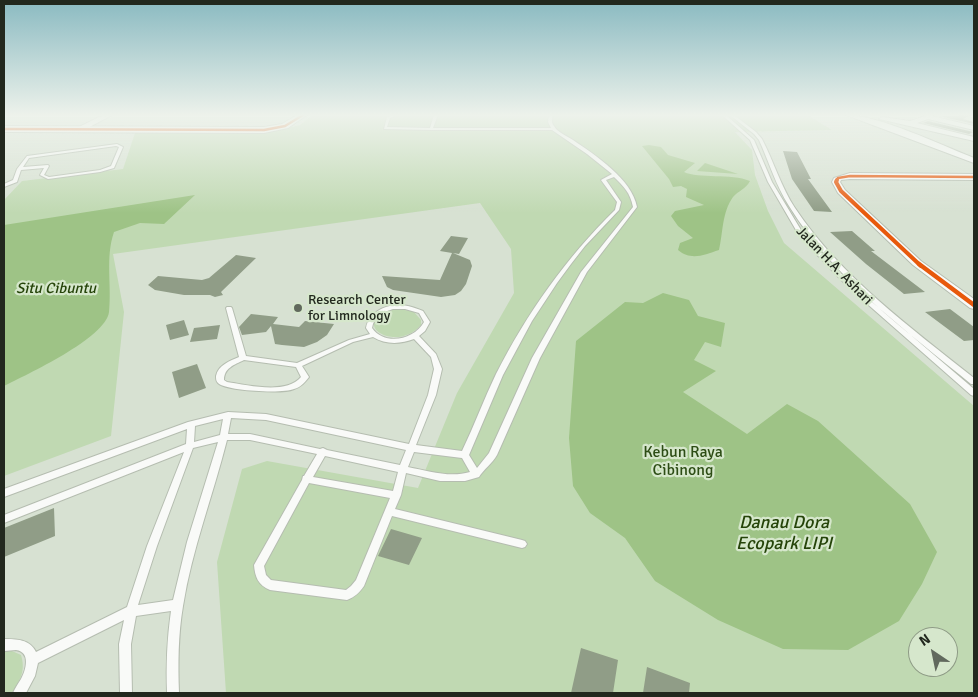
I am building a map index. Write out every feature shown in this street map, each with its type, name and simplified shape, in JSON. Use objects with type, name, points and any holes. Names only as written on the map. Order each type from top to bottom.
[{"type":"street","points":[[940,148],[974,161]]},
{"type":"street","points":[[974,178],[850,176],[838,178],[836,182],[841,192],[917,263],[974,305]]},
{"type":"lane","points":[[4,186],[15,181],[19,170],[28,158],[35,155],[96,148]]},
{"type":"lane","points":[[19,170],[47,166],[42,175],[48,178],[100,171],[112,167],[121,148]]},
{"type":"lane","points":[[4,519],[190,446],[224,437],[250,437],[403,469],[456,478],[476,475],[493,455],[536,358],[584,272],[635,207],[635,198],[600,162],[579,148]]},
{"type":"lane","name":"Jalan H.A. Ashari","points":[[755,148],[777,196],[802,236],[850,286],[974,393]]},
{"type":"lane","name":"Jalan H.A. Ashari","points":[[763,148],[786,197],[819,244],[860,285],[974,382]]},
{"type":"lane","points":[[464,455],[505,365],[554,280],[584,242],[617,210],[619,202],[603,180],[614,176]]},
{"type":"lane","points":[[777,196],[786,197]]},
{"type":"lane","points":[[850,286],[860,285]]},
{"type":"lane","points":[[406,307],[421,312],[426,318],[426,326],[415,336],[393,340],[382,339],[374,335],[369,328],[373,317],[388,309],[406,307]]},
{"type":"lane","points":[[229,308],[243,358]]},
{"type":"lane","points":[[298,365],[305,377],[303,382],[282,389],[274,390],[225,384],[220,381],[222,369],[243,358],[298,365],[351,341],[374,335]]},
{"type":"lane","points":[[323,451],[259,564],[260,575],[263,581],[270,584],[347,595],[360,582],[396,495],[403,469],[432,395],[438,369],[434,356],[415,336]]},
{"type":"lane","points":[[4,494],[191,424],[228,415],[266,417],[411,448],[464,455]]},
{"type":"lane","points":[[173,693],[172,660],[177,605],[197,525],[224,437],[228,415]]},
{"type":"lane","points":[[126,693],[125,644],[131,611],[152,546],[190,446],[191,424]]},
{"type":"lane","points":[[464,455],[476,475]]},
{"type":"lane","points":[[306,479],[396,495]]},
{"type":"lane","points":[[389,512],[522,544]]},
{"type":"lane","points":[[33,659],[131,611],[177,605]]},
{"type":"lane","points":[[4,644],[12,643],[23,646],[30,650],[33,659],[32,672],[20,693]]},
{"type":"green space","name":"Kebun Raya Cibinong","points":[[130,148],[750,148],[752,150],[755,175],[768,211],[784,243],[974,406],[974,693],[226,693],[217,562],[242,469],[267,461],[418,488],[457,393],[514,293],[511,249],[480,203],[113,254],[124,312],[111,436],[4,476],[4,200],[22,181],[123,169]]},
{"type":"green space","points":[[396,309],[413,311],[421,320],[421,325],[410,333],[399,337],[380,333],[375,327],[375,321],[381,314]]},
{"type":"green space","points":[[4,651],[12,651],[21,655],[23,666],[21,675],[12,693],[4,693]]},
{"type":"water","points":[[643,148],[661,148],[668,155],[695,163],[684,172],[690,174],[734,177],[750,181],[729,203],[719,250],[693,256],[678,250],[680,243],[693,238],[678,226],[671,216],[675,211],[704,205],[686,197],[687,189],[681,186],[673,187],[669,179]]},
{"type":"water","points":[[705,163],[738,174],[697,171]]},
{"type":"water","name":"Situ Cibuntu","points":[[195,195],[164,224],[140,223],[114,232],[109,262],[109,312],[105,322],[94,333],[64,355],[4,386],[4,225]]},
{"type":"water","name":"Danau Dora Ecopark LIPI","points":[[663,293],[689,300],[698,316],[725,323],[721,347],[705,342],[694,360],[716,371],[683,392],[747,434],[787,404],[818,421],[910,504],[937,552],[922,584],[899,621],[848,650],[783,649],[718,620],[655,581],[625,538],[590,513],[573,486],[569,438],[576,341],[625,302],[643,303]]},
{"type":"building","points":[[783,151],[797,152],[811,179],[808,179],[832,212],[814,211],[792,179]]},
{"type":"building","points":[[852,231],[875,251],[871,251],[925,292],[904,294],[830,232]]},
{"type":"building","points":[[451,236],[468,238],[459,254],[453,253],[470,260],[472,266],[466,284],[461,291],[455,295],[441,297],[393,290],[387,287],[382,276],[440,280],[452,253],[440,251]]},
{"type":"building","points":[[236,255],[256,258],[221,292],[223,295],[215,297],[210,295],[184,295],[155,290],[148,285],[158,276],[202,280],[209,278]]},
{"type":"building","points":[[950,309],[974,327],[974,340],[964,341],[925,312]]},
{"type":"building","points":[[251,314],[278,317],[273,324],[299,327],[305,321],[334,324],[327,335],[317,342],[304,347],[282,345],[275,344],[271,326],[266,332],[242,335],[239,327]]},
{"type":"building","points":[[184,320],[189,335],[170,340],[166,325]]},
{"type":"building","points":[[220,325],[217,339],[190,342],[194,328]]},
{"type":"building","points":[[197,364],[206,388],[179,398],[172,372]]},
{"type":"building","points":[[54,508],[55,536],[4,557],[4,528]]},
{"type":"building","points":[[391,529],[422,538],[409,565],[378,556]]},
{"type":"building","points":[[581,648],[618,660],[613,693],[571,693]]},
{"type":"building","points":[[647,667],[690,683],[689,693],[643,693]]},
{"type":"cycle path","points":[[974,177],[850,176],[838,178],[836,182],[841,191],[917,263],[974,305]]},
{"type":"place","name":"Research Center for Limnology","points":[[298,308]]}]
